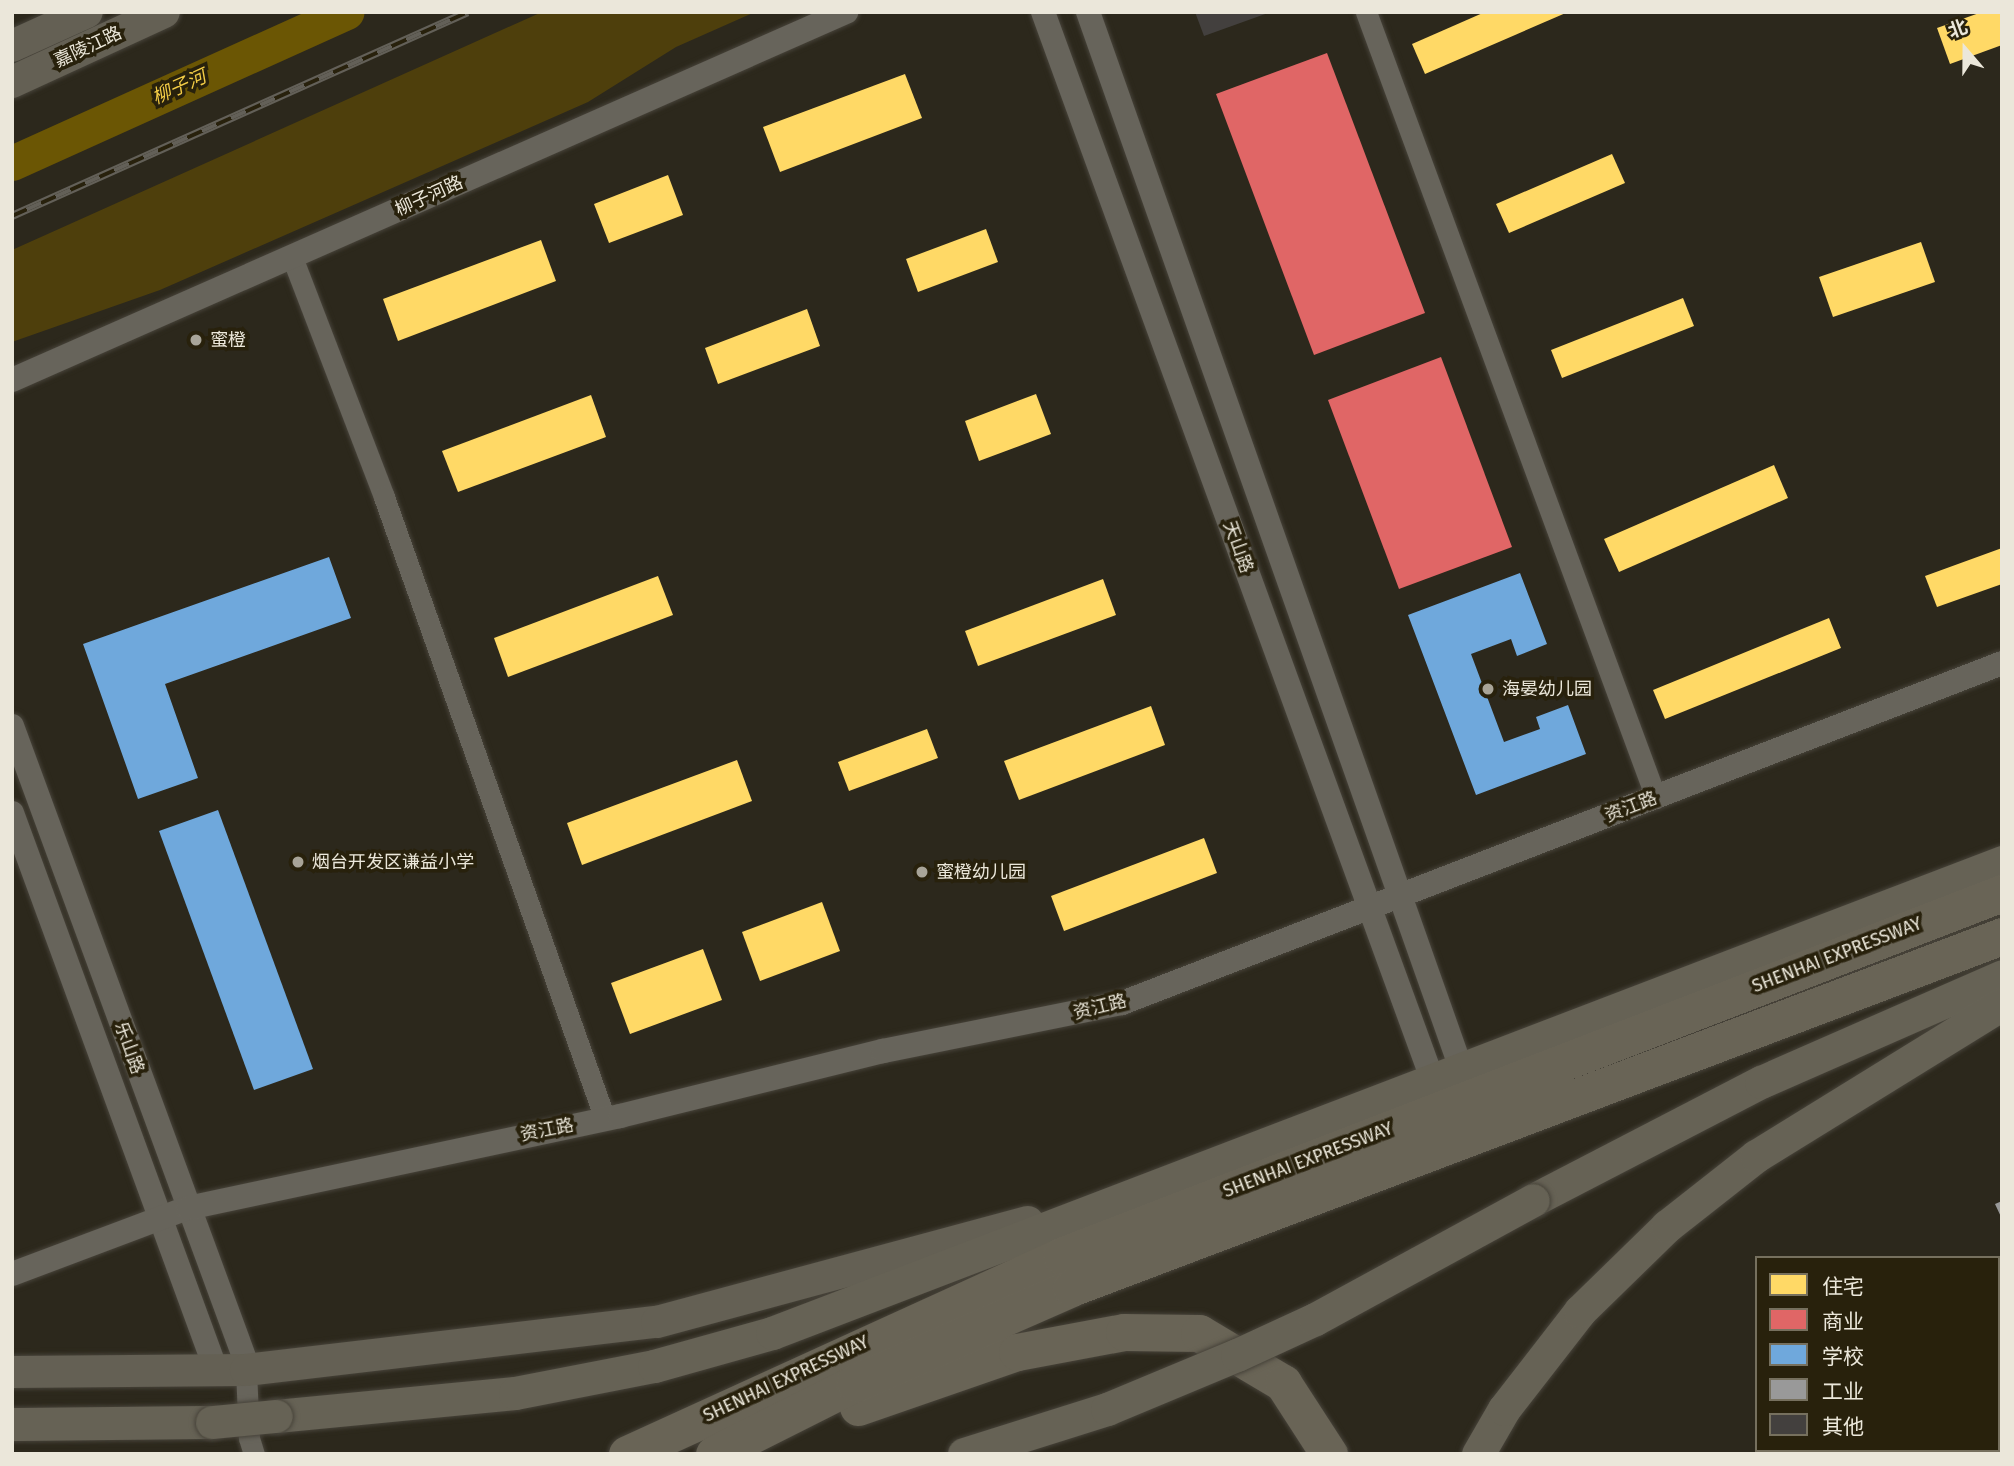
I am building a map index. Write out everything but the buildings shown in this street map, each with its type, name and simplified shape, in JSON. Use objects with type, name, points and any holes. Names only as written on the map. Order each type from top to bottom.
[{"type":"highway","points":[[12,1423],[212,1422],[516,1392],[654,1366],[772,1333],[890,1291],[1127,1195],[1448,1076],[2002,862]]},
{"type":"highway","name":"SHENHAI EXPRESSWAY","points":[[627,1454],[1066,1272],[2002,893]]},
{"type":"highway","name":"SHENHAI EXPRESSWAY","points":[[714,1454],[1066,1272],[2002,936]]},
{"type":"highway","points":[[964,1454],[1107,1409],[1237,1355],[1315,1319],[1533,1200],[1761,1082],[2002,976]]},
{"type":"highway","points":[[1478,1454],[1504,1409],[1580,1311],[1667,1226],[1756,1156],[2002,1004]]},
{"type":"highway","points":[[728,1454],[1017,1352],[1124,1332],[1199,1332],[1283,1383],[1329,1454]]},
{"type":"main road","name":"嘉陵江路","points":[[12,46],[87,12]]},
{"type":"main road","name":"嘉陵江路","points":[[12,82],[164,12]]},
{"type":"main road","points":[[12,1372],[237,1370],[657,1322],[1127,1195]]},
{"type":"street","name":"柳子河路","points":[[12,380],[846,12]]},
{"type":"street","name":"天山路","points":[[1043,12],[1370,908],[1448,1076]]},
{"type":"street","points":[[1088,12],[1404,895],[1448,1076]]},
{"type":"street","points":[[1366,12],[1656,798]]},
{"type":"street","points":[[292,257],[384,497],[605,1119]]},
{"type":"street","name":"资江路","points":[[12,1274],[188,1208],[605,1119],[883,1051],[1122,1003],[2002,663]]},
{"type":"street","name":"乐山路","points":[[12,726],[188,1208],[237,1370]]},
{"type":"street","name":"乐山路","points":[[12,813],[159,1218],[237,1370]]},
{"type":"street","points":[[237,1370],[248,1438],[254,1454]]},
{"type":"shaded area","points":[[542,12],[755,12],[676,47],[588,102],[160,290],[12,342],[12,250]]},
{"type":"waterway","name":"柳子河","points":[[12,163],[347,12]]},
{"type":"railway","points":[[12,216],[467,12]]},
{"type":"place","name":"蜜橙","points":[[196,340]]},
{"type":"place","name":"海晏幼儿园","points":[[1488,689]]},
{"type":"place","name":"烟台开发区谦益小学","points":[[298,862]]},
{"type":"place","name":"蜜橙幼儿园","points":[[922,872]]}]
